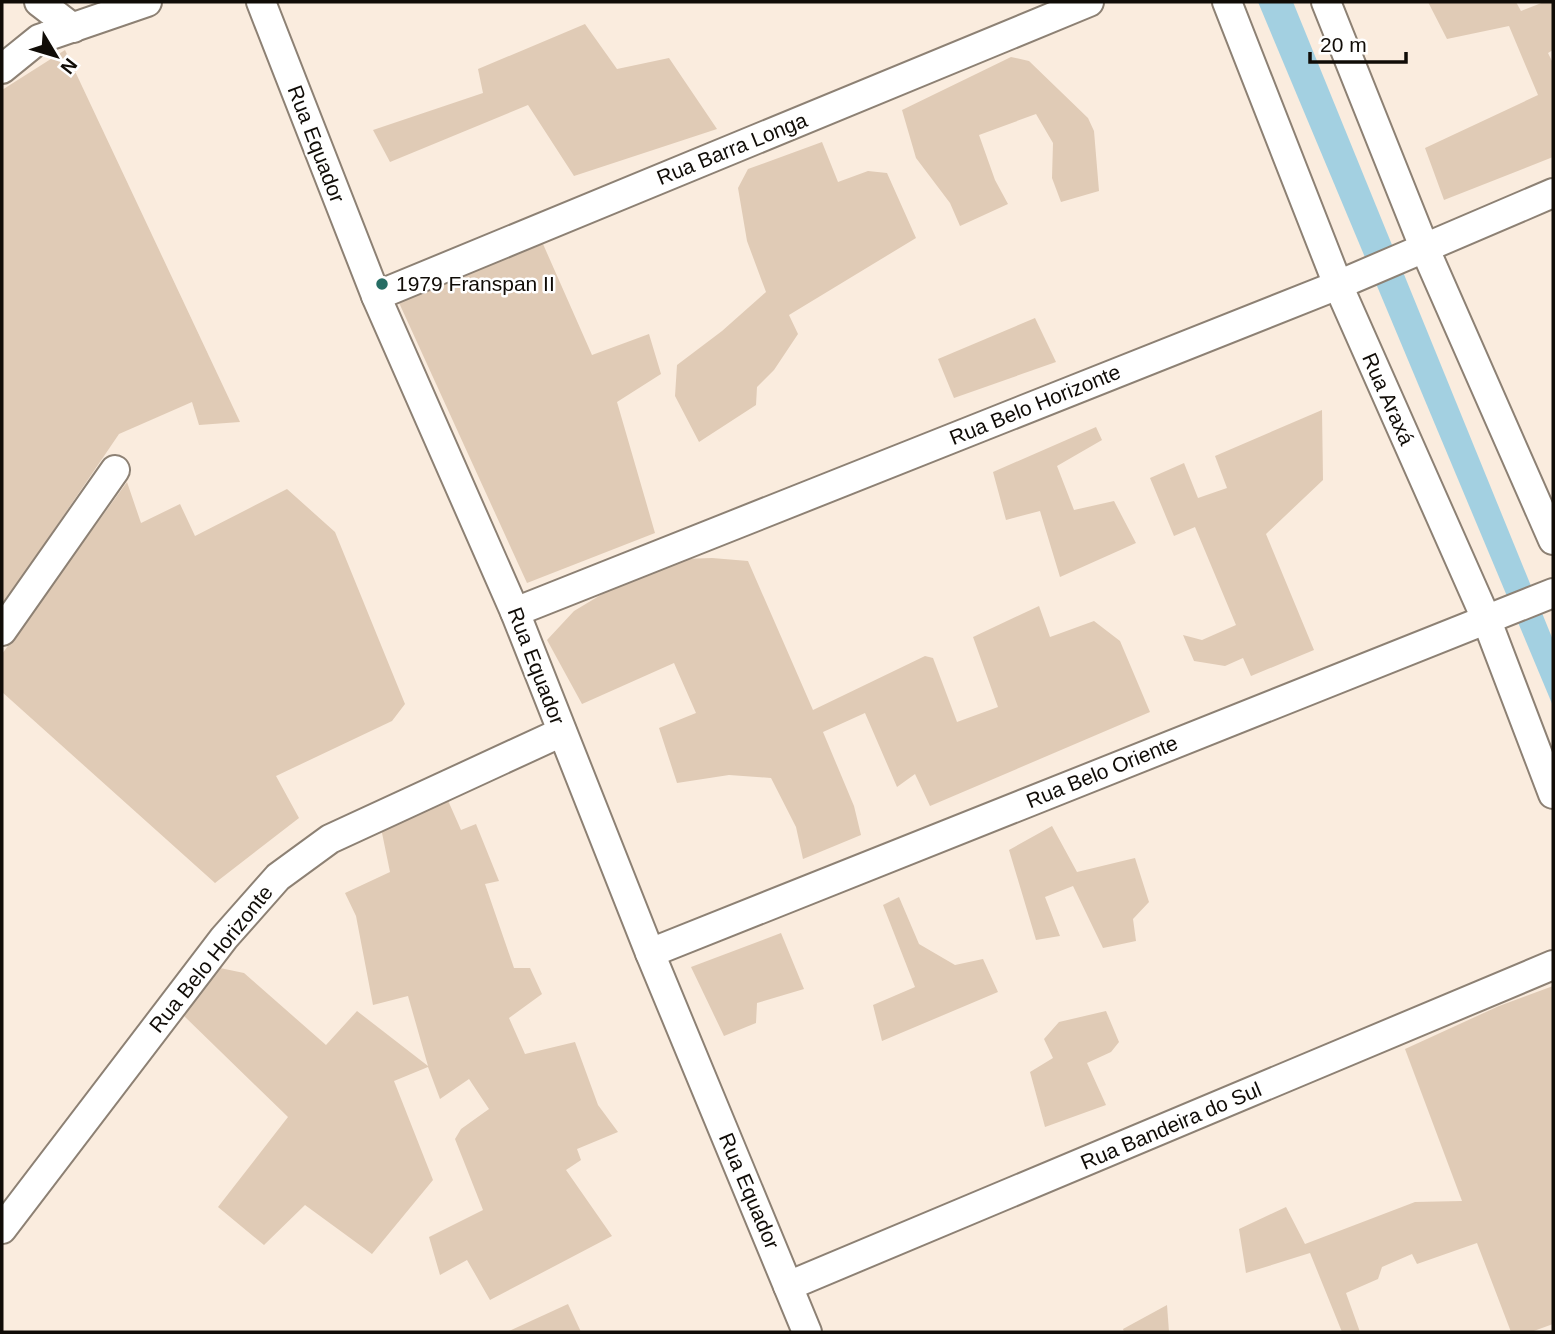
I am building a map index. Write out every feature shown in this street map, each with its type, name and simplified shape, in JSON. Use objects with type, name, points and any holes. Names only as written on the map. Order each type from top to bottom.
[{"type":"street","points":[[39,2],[72,28]]},
{"type":"street","points":[[2,69],[39,39],[147,2]]},
{"type":"street","name":"Rua Equador","points":[[261,2],[376,296],[515,612],[650,953],[807,1332]]},
{"type":"street","name":"Rua Barra Longa","points":[[376,296],[1089,2]]},
{"type":"street","name":"Rua Araxá","points":[[1227,2],[1497,617],[1553,794]]},
{"type":"street","points":[[1326,2],[1415,251],[1553,540]]},
{"type":"street","name":"Rua Belo Horizonte","points":[[515,612],[1348,279],[1553,193]]},
{"type":"street","points":[[2,631],[115,470]]},
{"type":"street","name":"Rua Belo Oriente","points":[[650,953],[1553,593]]},
{"type":"street","name":"Rua Belo Horizonte","points":[[2,1229],[224,938],[278,877],[330,839],[562,732]]},
{"type":"street","name":"Rua Bandeira do Sul","points":[[788,1286],[1553,965]]},
{"type":"shaded area","points":[[1428,2],[1516,2],[1521,11],[1544,2],[1553,2],[1553,50],[1548,53],[1553,63],[1553,157],[1444,200],[1425,148],[1538,95],[1509,26],[1447,39]]},
{"type":"shaded area","points":[[585,24],[617,69],[669,58],[717,129],[574,176],[528,105],[390,162],[373,130],[483,93],[478,69]]},
{"type":"shaded area","points":[[65,50],[240,422],[199,425],[192,402],[119,434],[2,606],[2,90]]},
{"type":"shaded area","points":[[1011,57],[1029,61],[1088,118],[1094,131],[1099,191],[1061,202],[1052,178],[1053,143],[1036,114],[979,135],[995,180],[1008,204],[960,226],[950,203],[916,158],[902,110]]},
{"type":"shaded area","points":[[822,142],[838,182],[868,171],[887,173],[916,238],[789,315],[798,334],[774,370],[757,387],[756,405],[699,442],[675,396],[677,365],[722,331],[766,292],[747,241],[738,188],[748,169]]},
{"type":"shaded area","points":[[543,244],[592,355],[649,334],[661,374],[617,402],[655,533],[527,583],[395,294]]},
{"type":"shaded area","points":[[1035,318],[1056,362],[954,398],[938,359]]},
{"type":"shaded area","points":[[1322,410],[1323,480],[1266,534],[1314,650],[1251,676],[1243,658],[1225,666],[1194,661],[1183,635],[1202,640],[1236,625],[1195,527],[1174,536],[1150,478],[1184,463],[1198,498],[1227,488],[1215,456]]},
{"type":"shaded area","points":[[1096,427],[1102,440],[1057,466],[1074,510],[1114,501],[1136,543],[1060,577],[1040,511],[1006,520],[993,472]]},
{"type":"shaded area","points":[[127,482],[141,523],[180,504],[195,536],[287,489],[335,532],[405,704],[392,721],[276,776],[299,818],[215,883],[2,692],[2,654]]},
{"type":"shaded area","points":[[682,559],[748,561],[813,710],[925,656],[933,658],[957,722],[998,707],[973,637],[1039,606],[1050,637],[1094,621],[1120,641],[1150,712],[930,806],[915,774],[897,787],[865,713],[823,732],[854,806],[861,835],[803,859],[796,827],[771,778],[729,775],[677,783],[659,728],[696,713],[674,663],[582,704],[547,640],[574,611],[614,587]]},
{"type":"shaded area","points":[[446,796],[461,830],[476,824],[499,881],[485,884],[514,968],[530,968],[542,994],[509,1018],[525,1054],[575,1042],[598,1105],[618,1132],[577,1149],[581,1160],[566,1170],[612,1236],[490,1300],[467,1260],[440,1275],[429,1237],[483,1210],[455,1139],[461,1129],[489,1109],[469,1079],[440,1099],[428,1067],[394,1081],[433,1180],[372,1254],[305,1205],[264,1245],[218,1207],[288,1117],[183,1015],[220,968],[244,973],[326,1045],[357,1011],[428,1066],[408,996],[373,1005],[356,916],[345,893],[390,872],[381,828]]},
{"type":"shaded area","points":[[1052,826],[1077,872],[1135,858],[1149,902],[1133,919],[1136,941],[1103,948],[1073,886],[1045,897],[1060,936],[1036,940],[1009,850]]},
{"type":"shaded area","points":[[899,897],[919,944],[955,965],[983,959],[998,992],[882,1041],[873,1005],[915,987],[883,905]]},
{"type":"shaded area","points":[[781,933],[804,989],[757,1003],[756,1023],[724,1036],[691,967]]},
{"type":"shaded area","points":[[1553,986],[1553,1324],[1531,1332],[1511,1332],[1477,1243],[1417,1264],[1412,1254],[1382,1267],[1378,1279],[1346,1293],[1360,1332],[1342,1332],[1310,1253],[1246,1273],[1239,1229],[1286,1207],[1305,1244],[1415,1202],[1462,1201],[1405,1049],[1499,1006]]},
{"type":"shaded area","points":[[1106,1011],[1119,1042],[1111,1052],[1087,1063],[1106,1105],[1045,1127],[1030,1072],[1053,1058],[1044,1039],[1059,1022]]},
{"type":"shaded area","points":[[568,1304],[581,1332],[507,1332]]},
{"type":"shaded area","points":[[1167,1305],[1169,1332],[1124,1332],[1123,1329]]},
{"type":"water","points":[[1258,2],[1293,2],[1553,640],[1553,706]]},
{"type":"place","name":"1979 Franspan II","points":[[382,284]]}]
